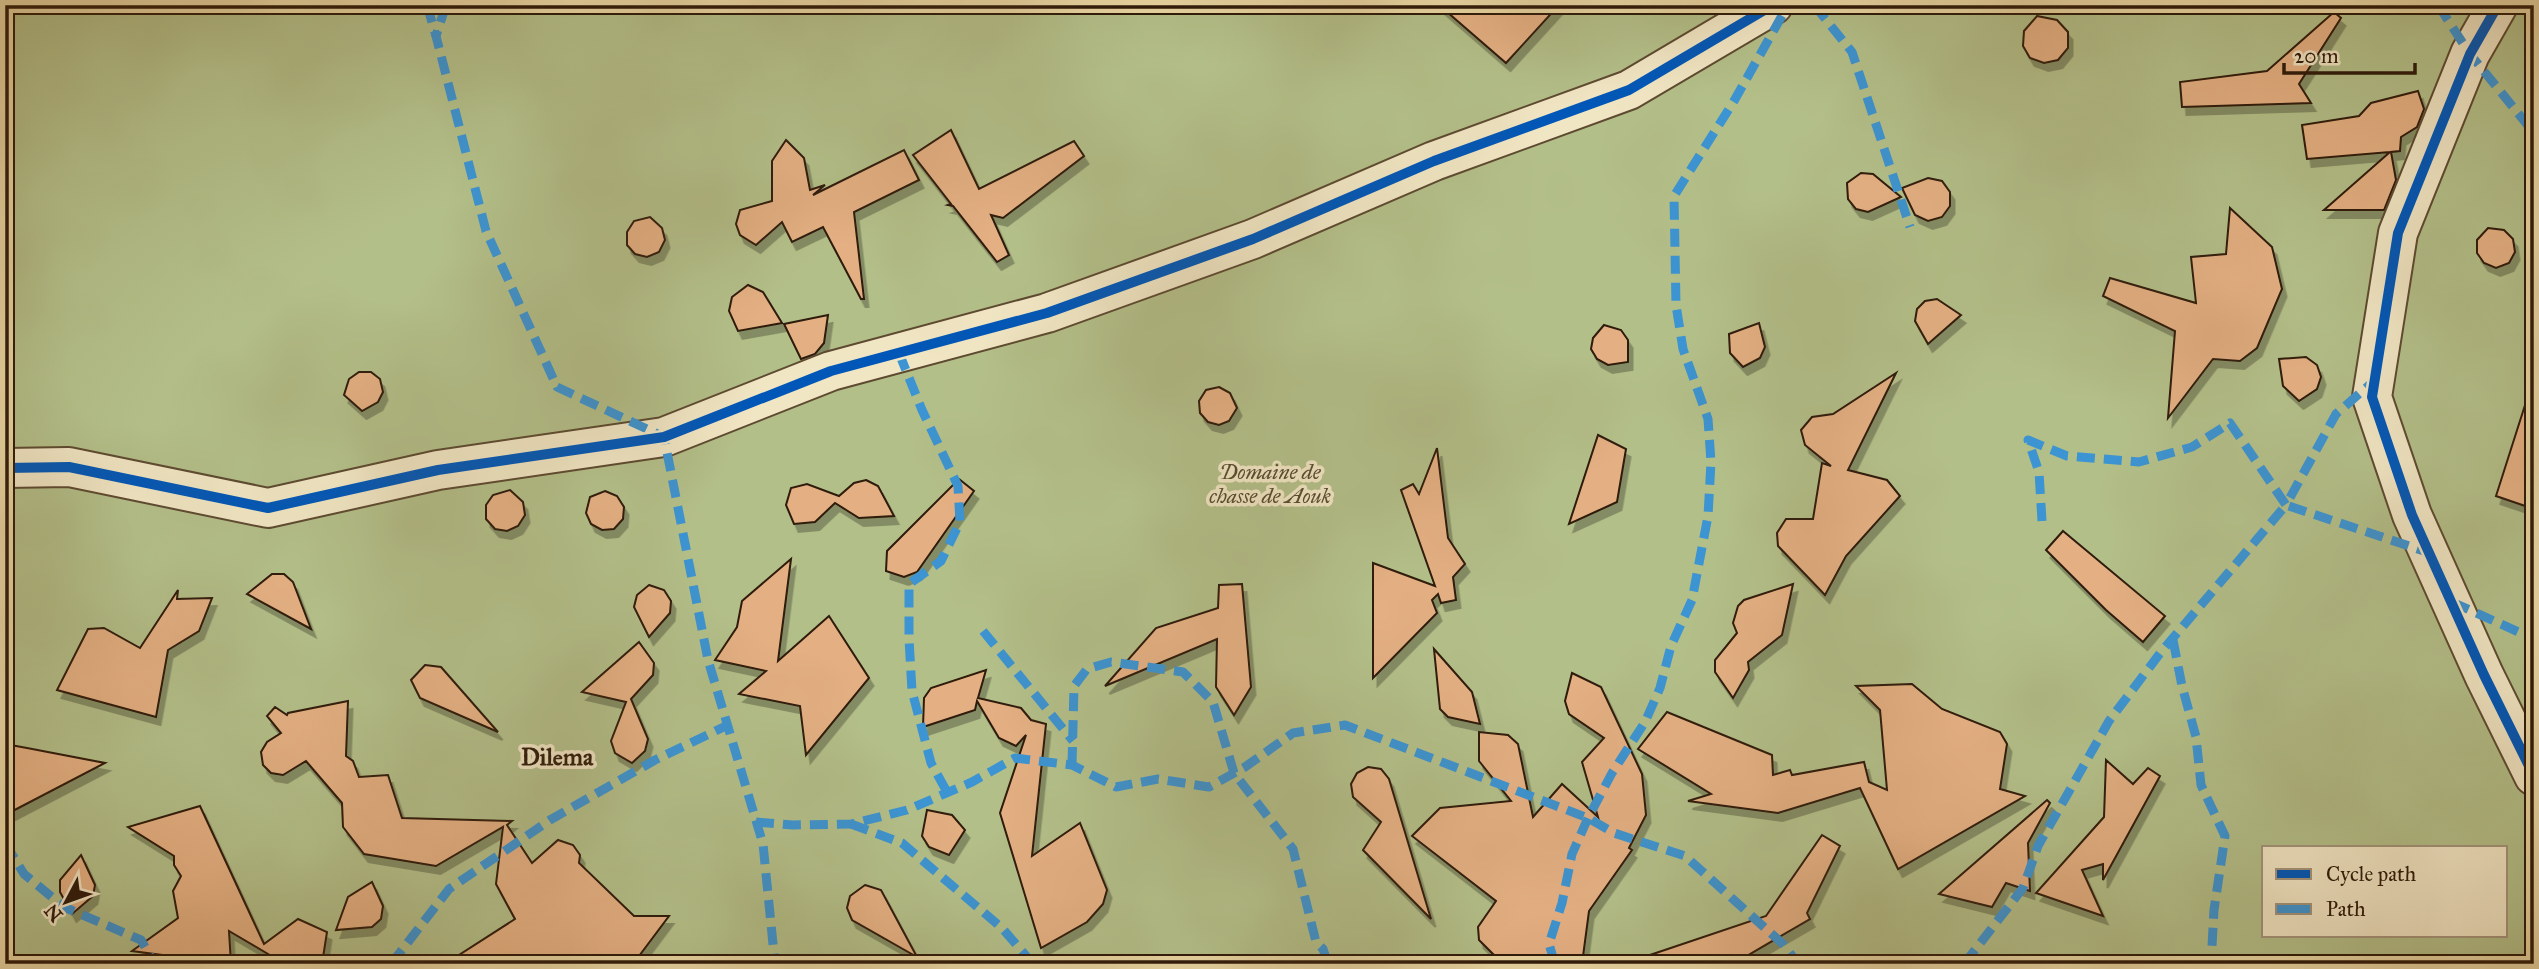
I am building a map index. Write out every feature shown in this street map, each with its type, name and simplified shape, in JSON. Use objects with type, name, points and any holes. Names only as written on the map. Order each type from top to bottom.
[{"type":"street","points":[[5,468],[69,467],[268,508],[438,471],[664,437],[831,371],[1047,313],[1253,239],[1434,161],[1629,90],[1773,5]]},
{"type":"street","points":[[2498,5],[2470,54],[2398,233],[2372,397],[2412,515],[2484,675],[2534,776]]},
{"type":"green space","name":"Domaine de chasse de Aouk","points":[[5,5],[2534,5],[2534,964],[5,964]]},
{"type":"building","points":[[1439,5],[1559,5],[1506,63]]},
{"type":"building","points":[[2334,12],[2341,18],[2299,84],[2311,103],[2182,107],[2180,82],[2267,71]]},
{"type":"building","points":[[2037,16],[2057,20],[2068,32],[2068,48],[2058,60],[2044,63],[2030,58],[2023,46],[2024,31]]},
{"type":"building","points":[[2418,91],[2424,109],[2417,127],[2401,137],[2400,151],[2391,152],[2396,180],[2384,210],[2324,210],[2390,152],[2307,159],[2302,125],[2359,116],[2371,103]]},
{"type":"building","points":[[951,130],[979,189],[1074,141],[1084,156],[1003,218],[991,215],[1009,255],[997,262],[953,206],[948,205],[951,204],[913,155]]},
{"type":"building","points":[[786,140],[804,158],[810,190],[825,185],[813,195],[904,150],[919,180],[854,212],[864,299],[861,299],[823,227],[792,242],[782,222],[756,245],[740,235],[736,224],[740,210],[772,201],[772,161]]},
{"type":"building","points":[[1861,173],[1873,174],[1901,197],[1868,212],[1856,209],[1848,199],[1847,183]]},
{"type":"building","points":[[1928,178],[1942,181],[1950,192],[1950,206],[1942,217],[1928,221],[1915,215],[1902,188]]},
{"type":"building","points":[[2230,208],[2272,247],[2282,289],[2257,348],[2240,361],[2213,359],[2168,418],[2175,331],[2103,296],[2110,278],[2196,303],[2191,257],[2226,254]]},
{"type":"building","points":[[650,217],[662,228],[665,240],[659,252],[647,257],[635,254],[627,245],[627,232],[634,221]]},
{"type":"building","points":[[2488,228],[2504,230],[2513,239],[2515,252],[2509,263],[2496,268],[2484,263],[2477,253],[2477,240]]},
{"type":"building","points":[[748,285],[763,292],[782,323],[738,331],[729,311],[732,297]]},
{"type":"building","points":[[1937,299],[1961,315],[1928,344],[1915,321],[1917,309],[1925,301]]},
{"type":"building","points":[[828,315],[824,343],[815,354],[801,359],[784,324]]},
{"type":"building","points":[[1759,323],[1765,347],[1760,358],[1743,367],[1730,353],[1729,334]]},
{"type":"building","points":[[1604,325],[1621,330],[1628,340],[1628,362],[1608,365],[1597,359],[1591,349],[1593,338]]},
{"type":"building","points":[[2306,357],[2317,365],[2321,377],[2317,389],[2299,401],[2283,386],[2279,359]]},
{"type":"building","points":[[359,372],[371,372],[380,379],[383,392],[378,402],[362,411],[344,395],[349,379]]},
{"type":"building","points":[[1896,373],[1848,470],[1887,480],[1900,496],[1846,556],[1825,595],[1778,546],[1777,533],[1786,519],[1813,519],[1822,463],[1831,466],[1805,445],[1801,430],[1812,417],[1833,414]]},
{"type":"building","points":[[1219,387],[1230,393],[1237,408],[1229,421],[1219,425],[1208,422],[1200,413],[1199,401],[1206,390]]},
{"type":"building","points":[[2526,402],[2534,403],[2534,509],[2496,496]]},
{"type":"building","points":[[1598,435],[1626,449],[1617,502],[1569,524]]},
{"type":"building","points":[[1437,448],[1448,538],[1465,564],[1453,577],[1456,600],[1441,603],[1438,594],[1432,600],[1437,613],[1373,678],[1373,563],[1435,586],[1401,490],[1413,484],[1419,494]]},
{"type":"building","points":[[959,479],[974,491],[917,572],[904,577],[886,571],[887,551]]},
{"type":"building","points":[[866,480],[878,486],[894,516],[859,518],[835,503],[815,522],[794,524],[786,505],[791,488],[807,484],[839,496],[854,483]]},
{"type":"building","points":[[510,490],[523,502],[525,515],[518,526],[507,531],[495,529],[486,519],[486,505],[493,495]]},
{"type":"building","points":[[605,491],[617,496],[624,507],[623,519],[614,529],[602,530],[591,524],[586,513],[590,497]]},
{"type":"building","points":[[2063,531],[2165,616],[2143,642],[2106,610],[2046,550]]},
{"type":"building","points":[[791,559],[778,661],[829,616],[869,678],[806,755],[800,706],[739,694],[766,671],[715,660],[737,627],[742,601]]},
{"type":"building","points":[[272,574],[284,574],[293,582],[311,629],[247,594]]},
{"type":"building","points":[[1242,584],[1251,687],[1234,715],[1216,687],[1217,639],[1105,686],[1156,628],[1218,608],[1219,585]]},
{"type":"building","points":[[1793,584],[1782,635],[1748,662],[1749,670],[1733,698],[1715,672],[1715,660],[1737,633],[1733,623],[1738,606],[1744,600]]},
{"type":"building","points":[[649,585],[664,590],[671,601],[670,613],[649,637],[634,607],[637,595]]},
{"type":"building","points":[[178,590],[177,599],[212,598],[199,631],[168,650],[156,717],[57,690],[88,629],[104,628],[140,648]]},
{"type":"building","points":[[639,642],[654,663],[653,675],[631,699],[648,739],[645,751],[632,763],[615,753],[611,741],[626,702],[582,692]]},
{"type":"building","points":[[1434,649],[1472,692],[1480,724],[1448,717],[1440,709]]},
{"type":"building","points":[[425,665],[441,667],[498,732],[420,698],[411,680]]},
{"type":"building","points":[[986,670],[978,698],[1021,708],[1031,720],[1046,724],[1032,856],[1080,823],[1107,890],[1103,904],[1087,922],[1041,948],[1000,813],[1026,735],[1016,746],[999,738],[977,701],[975,710],[923,727],[924,698],[931,688]]},
{"type":"building","points":[[1572,673],[1601,687],[1642,774],[1646,815],[1629,848],[1632,850],[1589,911],[1582,964],[1503,964],[1479,940],[1478,927],[1496,901],[1412,836],[1440,808],[1511,801],[1479,761],[1479,732],[1508,735],[1518,744],[1533,817],[1562,784],[1598,817],[1582,762],[1604,738],[1569,714],[1565,701]]},
{"type":"building","points":[[1912,684],[1942,709],[2000,732],[2007,744],[2000,789],[2025,796],[1898,869],[1860,788],[1778,813],[1688,801],[1711,794],[1638,749],[1667,712],[1772,755],[1773,775],[1790,770],[1792,775],[1864,762],[1869,782],[1887,790],[1880,710],[1856,686]]},
{"type":"building","points":[[348,701],[346,756],[353,761],[359,777],[388,775],[402,818],[512,821],[507,825],[532,863],[558,840],[573,845],[580,855],[579,863],[634,916],[669,916],[633,964],[445,964],[515,919],[496,884],[503,827],[436,866],[364,854],[343,827],[342,803],[306,761],[283,775],[271,773],[263,765],[261,752],[267,742],[281,733],[267,716],[275,707],[287,715]]},
{"type":"building","points":[[5,744],[27,748],[105,763],[5,815]]},
{"type":"building","points":[[2106,760],[2133,784],[2148,768],[2160,776],[2103,880],[2103,864],[2082,870],[2103,916],[2036,893],[2104,817]]},
{"type":"building","points":[[1368,767],[1381,769],[1389,779],[1431,919],[1363,850],[1381,822],[1353,797],[1351,784],[1357,773]]},
{"type":"building","points":[[2047,800],[2050,803],[2028,843],[2030,891],[2006,883],[1992,907],[1939,894]]},
{"type":"building","points":[[200,806],[264,944],[298,919],[327,932],[322,964],[285,964],[229,931],[231,964],[132,951],[178,918],[173,891],[181,876],[174,865],[174,856],[128,827]]},
{"type":"building","points":[[927,810],[952,815],[965,830],[949,855],[929,847],[922,836]]},
{"type":"building","points":[[1822,835],[1840,846],[1807,913],[1810,919],[1733,964],[1645,964],[1644,957],[1766,916]]},
{"type":"building","points":[[81,855],[95,885],[93,896],[72,914],[60,892],[60,880]]},
{"type":"building","points":[[372,882],[383,906],[381,919],[372,927],[336,930],[348,897]]},
{"type":"building","points":[[865,885],[881,890],[917,957],[852,920],[847,908],[850,896]]},
{"type":"marked path","points":[[427,5],[436,36]]},
{"type":"marked path","points":[[446,5],[436,36],[486,231],[557,387],[664,437],[708,660],[763,844],[775,964]]},
{"type":"marked path","points":[[1555,964],[1549,944],[1562,903],[1572,854],[1588,818],[1612,773],[1645,722],[1660,688],[1671,646],[1692,600],[1708,516],[1711,462],[1708,419],[1683,349],[1676,305],[1674,196],[1734,101],[1788,5]]},
{"type":"marked path","points":[[1814,5],[1852,52],[1910,227]]},
{"type":"marked path","points":[[2438,5],[2470,54],[2534,133]]},
{"type":"marked path","points":[[899,353],[958,486],[960,522],[941,561],[909,584],[912,691],[931,763],[947,792]]},
{"type":"marked path","points":[[2042,521],[2039,472],[2028,440],[2067,456],[2139,462],[2192,447],[2230,423],[2286,505],[2336,414],[2375,380]]},
{"type":"marked path","points":[[1964,964],[2023,888],[2038,846],[2109,721],[2161,652],[2286,505],[2430,553]]},
{"type":"marked path","points":[[2452,602],[2534,639]]},
{"type":"marked path","points":[[983,631],[1073,741]]},
{"type":"marked path","points":[[2173,640],[2196,737],[2201,785],[2225,836],[2214,910],[2211,964]]},
{"type":"marked path","points":[[1072,765],[1074,686],[1087,669],[1111,662],[1183,672],[1213,702],[1234,773],[1293,849],[1316,942],[1323,949],[1328,964]]},
{"type":"marked path","points":[[391,964],[449,889],[550,820],[655,760],[728,725]]},
{"type":"marked path","points":[[756,822],[793,825],[851,824],[907,810],[972,782],[1015,758],[1072,765],[1116,787],[1158,779],[1209,787],[1245,767],[1293,733],[1345,725],[1588,818],[1614,833],[1685,856],[1784,945],[1798,964]]},
{"type":"marked path","points":[[851,824],[902,843],[1002,928],[1033,964]]},
{"type":"marked path","points":[[5,843],[24,874],[64,907],[141,940],[155,964]]},
{"type":"cycle path","points":[[5,468],[69,467],[268,508],[438,470],[664,437],[831,371],[1047,313],[1253,239],[1434,161],[1629,90],[1773,5]]},
{"type":"cycle path","points":[[2498,5],[2470,54],[2398,233],[2372,397],[2412,515],[2484,675],[2534,776]]},
{"type":"district","name":"Dilema","points":[[557,757]]}]
